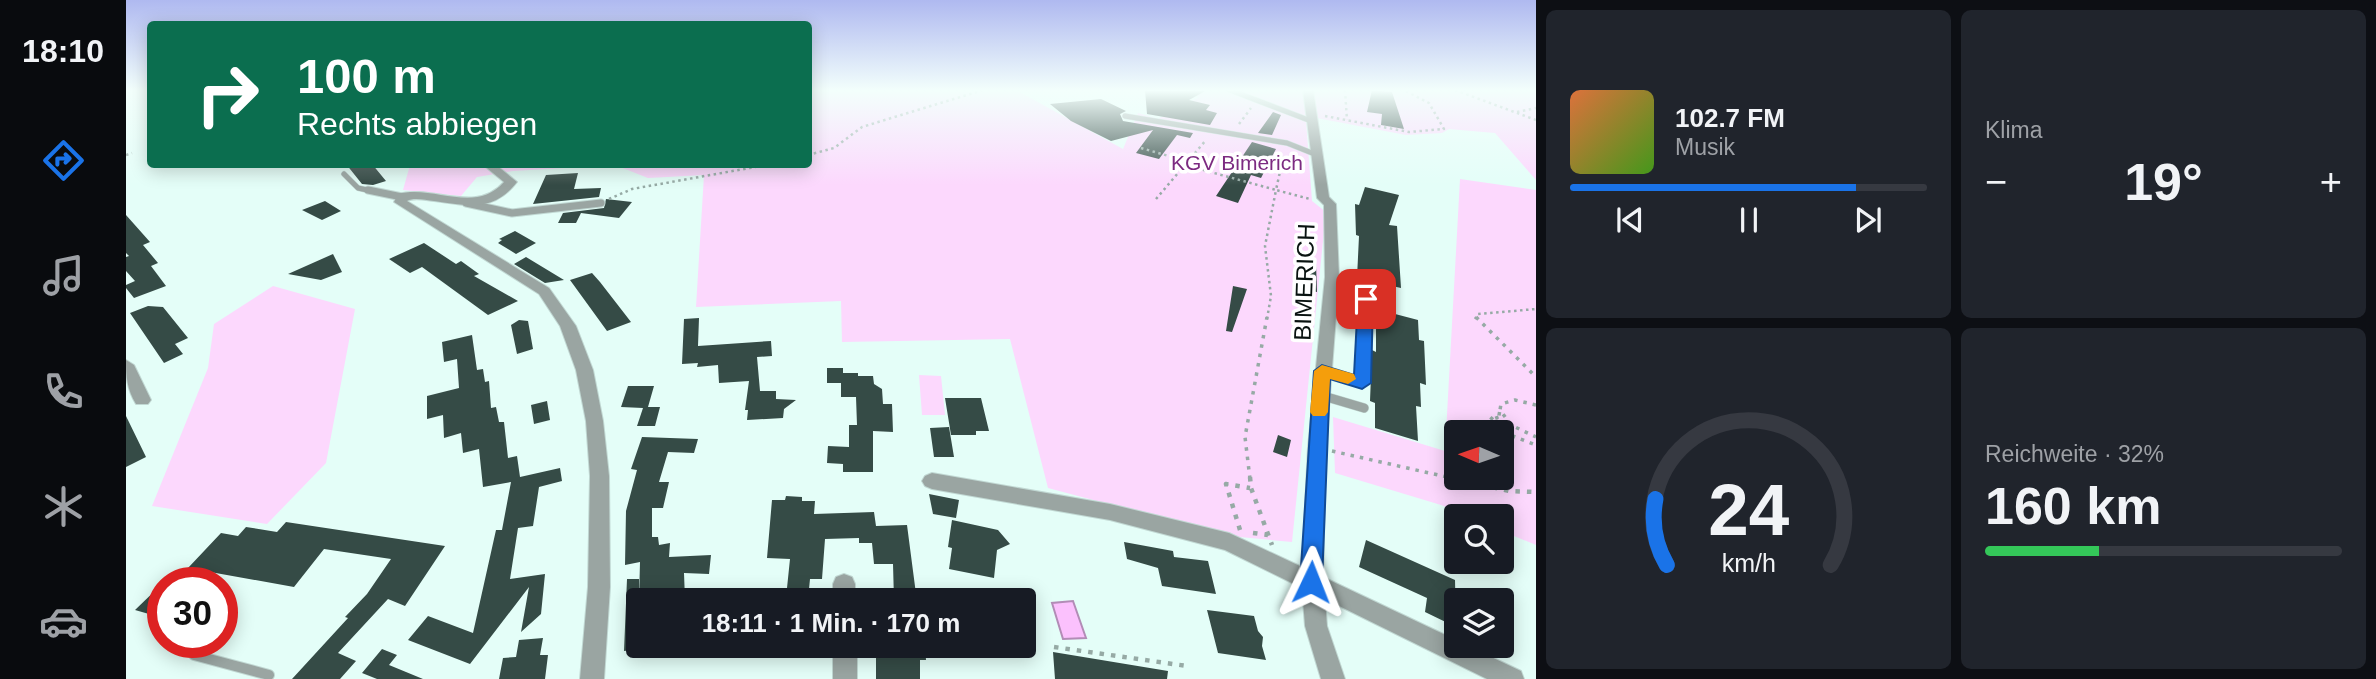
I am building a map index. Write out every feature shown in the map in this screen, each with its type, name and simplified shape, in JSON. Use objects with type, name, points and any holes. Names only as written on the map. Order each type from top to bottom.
[{"type":"street","name":"BIMERICH","points":[[1311,122],[1323,198],[1330,204],[1332,277],[1320,395],[1311,582],[1316,626],[1333,679]]},
{"type":"street","points":[[492,168],[511,182],[500,195],[466,203],[414,194],[402,197],[400,202],[456,234],[544,291],[557,304],[581,356],[595,433],[602,513],[592,679]]},
{"type":"street","points":[[126,365],[142,400]]},
{"type":"street","points":[[932,481],[1139,519],[1229,542],[1512,679]]},
{"type":"street","points":[[845,658],[845,679]]},
{"type":"lane","points":[[1158,122],[1282,142],[1317,155]]},
{"type":"lane","points":[[344,174],[359,188],[402,197]]},
{"type":"lane","points":[[466,203],[512,213],[601,203]]},
{"type":"lane","points":[[1322,371],[1362,383],[1366,299]]},
{"type":"lane","points":[[1320,395],[1364,408]]},
{"type":"lane","points":[[205,658],[269,675]]},
{"type":"path","points":[[812,154],[834,148],[862,127],[879,122]]},
{"type":"path","points":[[1231,134],[1240,122]]},
{"type":"path","points":[[1356,122],[1409,132],[1444,129],[1440,122]]},
{"type":"path","points":[[1156,199],[1206,140]]},
{"type":"path","points":[[1282,142],[1284,159],[1265,246],[1271,296],[1245,436],[1251,488],[1282,566]]},
{"type":"path","points":[[1141,148],[1312,200]]},
{"type":"path","points":[[126,155],[132,152]]},
{"type":"path","points":[[601,203],[632,189],[750,168]]},
{"type":"path","points":[[1536,309],[1475,316],[1477,323],[1536,377]]},
{"type":"path","points":[[1501,414],[1501,404],[1507,401],[1536,405]]},
{"type":"path","points":[[1536,438],[1514,427],[1501,414],[1495,413],[1497,418],[1490,417],[1511,437],[1536,445]]},
{"type":"path","points":[[1317,447],[1509,491],[1536,492]]},
{"type":"path","points":[[1251,488],[1226,484],[1241,532],[1268,535]]},
{"type":"path","points":[[1054,648],[1186,666]]},
{"type":"green space","name":"KGV Bimerich","points":[[812,122],[1073,122],[1123,149],[1134,122],[1306,122],[1312,201],[1326,212],[1292,542],[1229,536],[1048,488],[1010,339],[842,342],[841,301],[696,307],[704,175],[648,178],[623,168],[812,168]]},
{"type":"green space","points":[[1336,122],[1536,122],[1536,180],[1495,133],[1449,129],[1442,133],[1406,135]]},
{"type":"green space","points":[[409,168],[564,168],[513,171],[477,177],[461,196],[403,190]]},
{"type":"green space","points":[[1460,179],[1536,190],[1536,545],[1514,536],[1514,504],[1444,504],[1444,506],[1335,473],[1333,417],[1444,451],[1444,490],[1514,490],[1514,420],[1447,420]]},
{"type":"green space","points":[[273,286],[355,309],[326,463],[267,524],[152,506],[208,368],[214,324]]},
{"type":"green space","points":[[919,375],[941,376],[945,415],[922,415]]},
{"type":"shaded area","points":[[1073,601],[1086,638],[1063,639],[1052,603]]},
{"type":"building","points":[[1072,122],[1127,122],[1193,133],[1190,138],[1177,135],[1159,159],[1136,153],[1153,130],[1111,141]]},
{"type":"building","points":[[1191,122],[1212,122],[1210,125]]},
{"type":"building","points":[[1266,122],[1278,122],[1272,135],[1258,133]]},
{"type":"building","points":[[1381,122],[1402,122],[1404,129],[1381,125]]},
{"type":"building","points":[[1252,142],[1276,149],[1261,178],[1251,175],[1238,203],[1216,196]]},
{"type":"building","points":[[349,168],[375,168],[386,181],[373,185],[362,184]]},
{"type":"building","points":[[578,173],[574,189],[601,188],[599,197],[533,204],[546,175]]},
{"type":"building","points":[[1365,187],[1399,195],[1389,225],[1397,226],[1401,288],[1357,278],[1359,236],[1356,235],[1355,204],[1359,205]]},
{"type":"building","points":[[606,199],[632,202],[619,218],[581,213],[576,223],[558,223],[563,213],[604,208]]},
{"type":"building","points":[[325,201],[341,211],[322,220],[302,210]]},
{"type":"building","points":[[126,215],[150,242],[143,245],[158,263],[151,266],[166,286],[134,298],[126,288],[126,285],[135,281],[126,271],[126,257],[129,256],[126,253]]},
{"type":"building","points":[[515,231],[536,243],[516,254],[498,243],[502,240],[499,239]]},
{"type":"building","points":[[424,243],[456,264],[461,261],[479,274],[474,276],[518,301],[488,315],[422,267],[410,273],[389,259]]},
{"type":"building","points":[[333,254],[342,272],[321,280],[288,274]]},
{"type":"building","points":[[526,257],[564,280],[545,283],[514,264]]},
{"type":"building","points":[[1303,261],[1316,264],[1317,292],[1300,288]]},
{"type":"building","points":[[592,273],[631,322],[607,331],[570,280]]},
{"type":"building","points":[[1233,286],[1247,289],[1232,332],[1226,331]]},
{"type":"building","points":[[148,306],[163,307],[188,338],[175,344],[183,354],[164,363],[130,313]]},
{"type":"building","points":[[1376,309],[1418,320],[1419,340],[1424,341],[1426,385],[1420,383],[1421,407],[1416,406],[1418,441],[1375,428],[1375,403],[1370,401],[1372,350],[1376,352]]},
{"type":"building","points":[[699,318],[698,346],[771,341],[772,356],[757,357],[760,391],[776,391],[776,399],[796,400],[784,409],[783,418],[747,420],[748,410],[745,410],[749,381],[719,383],[718,365],[697,367],[698,363],[682,364],[684,319]]},
{"type":"building","points":[[519,320],[528,321],[533,349],[517,354],[511,325]]},
{"type":"building","points":[[472,335],[477,370],[483,369],[485,382],[489,381],[491,408],[496,407],[499,422],[504,422],[508,458],[517,456],[520,477],[560,468],[562,481],[539,487],[533,526],[518,528],[510,579],[545,574],[541,614],[521,632],[529,587],[470,664],[408,640],[428,616],[473,633],[496,530],[502,530],[511,482],[483,487],[479,449],[463,453],[461,433],[444,438],[443,415],[427,419],[427,396],[459,388],[457,359],[444,362],[442,342]]},
{"type":"building","points":[[827,368],[843,368],[843,373],[873,376],[874,384],[882,389],[883,404],[892,404],[893,432],[873,431],[873,472],[843,472],[843,464],[827,463],[828,446],[849,447],[849,425],[857,425],[856,397],[841,397],[841,383],[827,383]]},
{"type":"building","points":[[628,386],[654,386],[648,407],[660,407],[655,426],[637,426],[643,408],[621,407]]},
{"type":"building","points":[[945,398],[981,398],[989,431],[976,431],[976,435],[951,435]]},
{"type":"building","points":[[547,401],[550,420],[534,424],[531,405]]},
{"type":"building","points":[[126,416],[146,457],[126,467]]},
{"type":"building","points":[[949,427],[954,457],[934,457],[930,428]]},
{"type":"building","points":[[1278,435],[1291,440],[1287,457],[1273,452]]},
{"type":"building","points":[[642,437],[698,439],[694,453],[668,452],[659,482],[669,482],[663,508],[652,508],[652,537],[658,537],[659,545],[670,543],[669,557],[711,555],[709,574],[684,573],[685,588],[639,588],[640,562],[625,565],[626,511],[637,470],[631,469]]},
{"type":"building","points":[[929,494],[959,500],[956,518],[933,514]]},
{"type":"building","points":[[786,496],[802,497],[802,501],[815,501],[814,514],[874,512],[876,526],[907,525],[915,588],[894,588],[893,564],[874,564],[872,543],[859,543],[859,538],[825,539],[822,579],[810,579],[809,588],[787,588],[790,559],[767,558],[772,500],[785,500]]},
{"type":"building","points":[[952,520],[998,530],[1010,544],[997,550],[994,578],[949,569],[952,548],[948,547]]},
{"type":"building","points":[[286,522],[445,546],[405,606],[388,599],[338,653],[356,661],[340,679],[292,679],[348,618],[345,617],[367,594],[391,559],[324,549],[294,587],[238,577],[238,567],[189,567],[221,533],[238,536],[246,527],[277,532]]},
{"type":"building","points":[[1366,540],[1455,580],[1455,588],[1444,588],[1444,621],[1425,612],[1427,598],[1359,567]]},
{"type":"building","points":[[1124,542],[1173,551],[1174,557],[1208,561],[1216,594],[1162,586],[1158,568],[1127,559]]},
{"type":"building","points":[[627,579],[639,579],[639,588],[627,588]]},
{"type":"building","points":[[147,598],[147,613],[135,610]]},
{"type":"building","points":[[626,603],[626,651],[624,651]]},
{"type":"building","points":[[1207,610],[1254,616],[1258,631],[1263,637],[1262,646],[1266,660],[1218,653]]},
{"type":"building","points":[[543,638],[540,655],[548,655],[545,679],[499,679],[503,658],[516,657],[519,640]]},
{"type":"building","points":[[382,649],[397,655],[389,665],[423,679],[377,679],[362,673]]},
{"type":"building","points":[[1053,652],[1168,671],[1167,679],[1055,679]]},
{"type":"building","points":[[876,658],[926,658],[920,660],[920,679],[876,679]]},
{"type":"slow traffic","points":[[1319,412],[1322,371],[1348,379]]},
{"type":"route","points":[[1311,582],[1322,371],[1362,383],[1366,299]]}]
